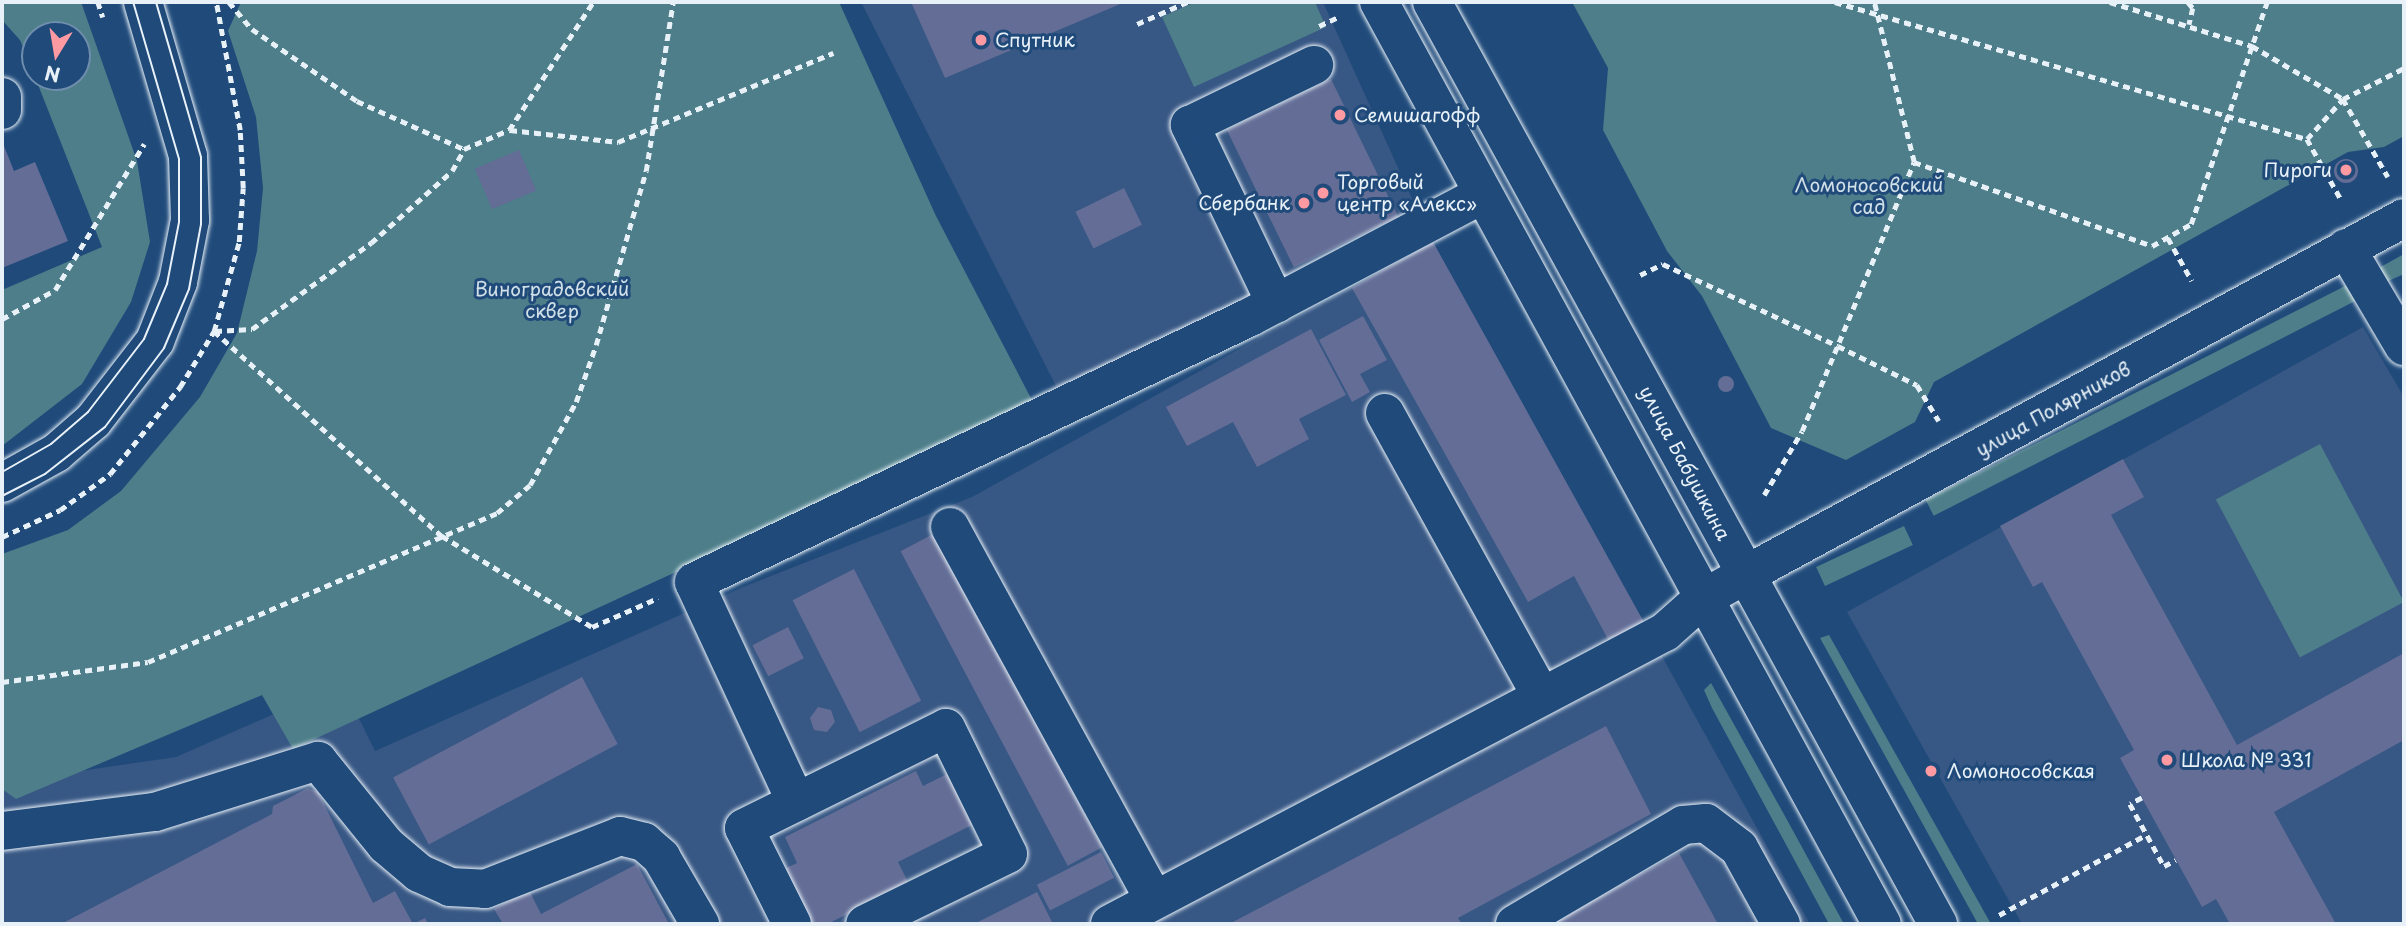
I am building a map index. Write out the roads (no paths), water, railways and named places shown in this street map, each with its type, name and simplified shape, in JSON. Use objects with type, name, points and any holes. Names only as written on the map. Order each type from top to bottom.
[{"type":"street","points":[[2,483],[56,453],[93,421],[155,341],[178,282],[190,220],[188,156],[143,2]]},
{"type":"street","points":[[1379,2],[1702,599],[1882,924]]},
{"type":"street","name":"улица Бабушкина","points":[[1432,2],[1938,924]]},
{"type":"street","points":[[1276,304],[1190,125],[1314,65]]},
{"type":"street","points":[[2,97],[2,110]]},
{"type":"street","points":[[796,802],[694,582],[1276,304],[1483,194]]},
{"type":"street","name":"улица Полярников","points":[[1110,924],[1665,632],[1702,599],[2404,218]]},
{"type":"street","points":[[2346,248],[2404,346]]},
{"type":"street","points":[[1384,413],[1541,696]]},
{"type":"street","points":[[950,527],[1154,900]]},
{"type":"street","points":[[792,924],[744,828],[946,728],[1008,854],[865,924]]},
{"type":"street","points":[[2,831],[155,812],[318,761],[387,845],[419,873],[450,887],[485,889],[620,836],[644,842],[661,857],[700,924]]},
{"type":"street","points":[[1515,924],[1683,825],[1706,822],[1739,848],[1781,924]]},
{"type":"tram line","points":[[2,472],[51,444],[88,412],[144,339],[167,284],[179,222],[179,159],[133,2]]},
{"type":"tram line","points":[[2,496],[45,474],[105,427],[164,348],[189,289],[201,224],[201,157],[156,2]]},
{"type":"place","name":"Спутник","points":[[981,40]]},
{"type":"place","name":"Семишагофф","points":[[1340,115]]},
{"type":"place","name":"Пироги","points":[[2346,170]]},
{"type":"place","name":"Торговый центр «Алекс»","points":[[1323,193]]},
{"type":"place","name":"Сбербанк","points":[[1304,203]]},
{"type":"place","name":"Школа № 331","points":[[2167,760]]},
{"type":"place","name":"Ломоносовская","points":[[1931,771]]},
{"type":"park label","name":"Ломоносовский сад","points":[[1869,196]]},
{"type":"park label","name":"Виноградовский сквер","points":[[552,300]]}]
